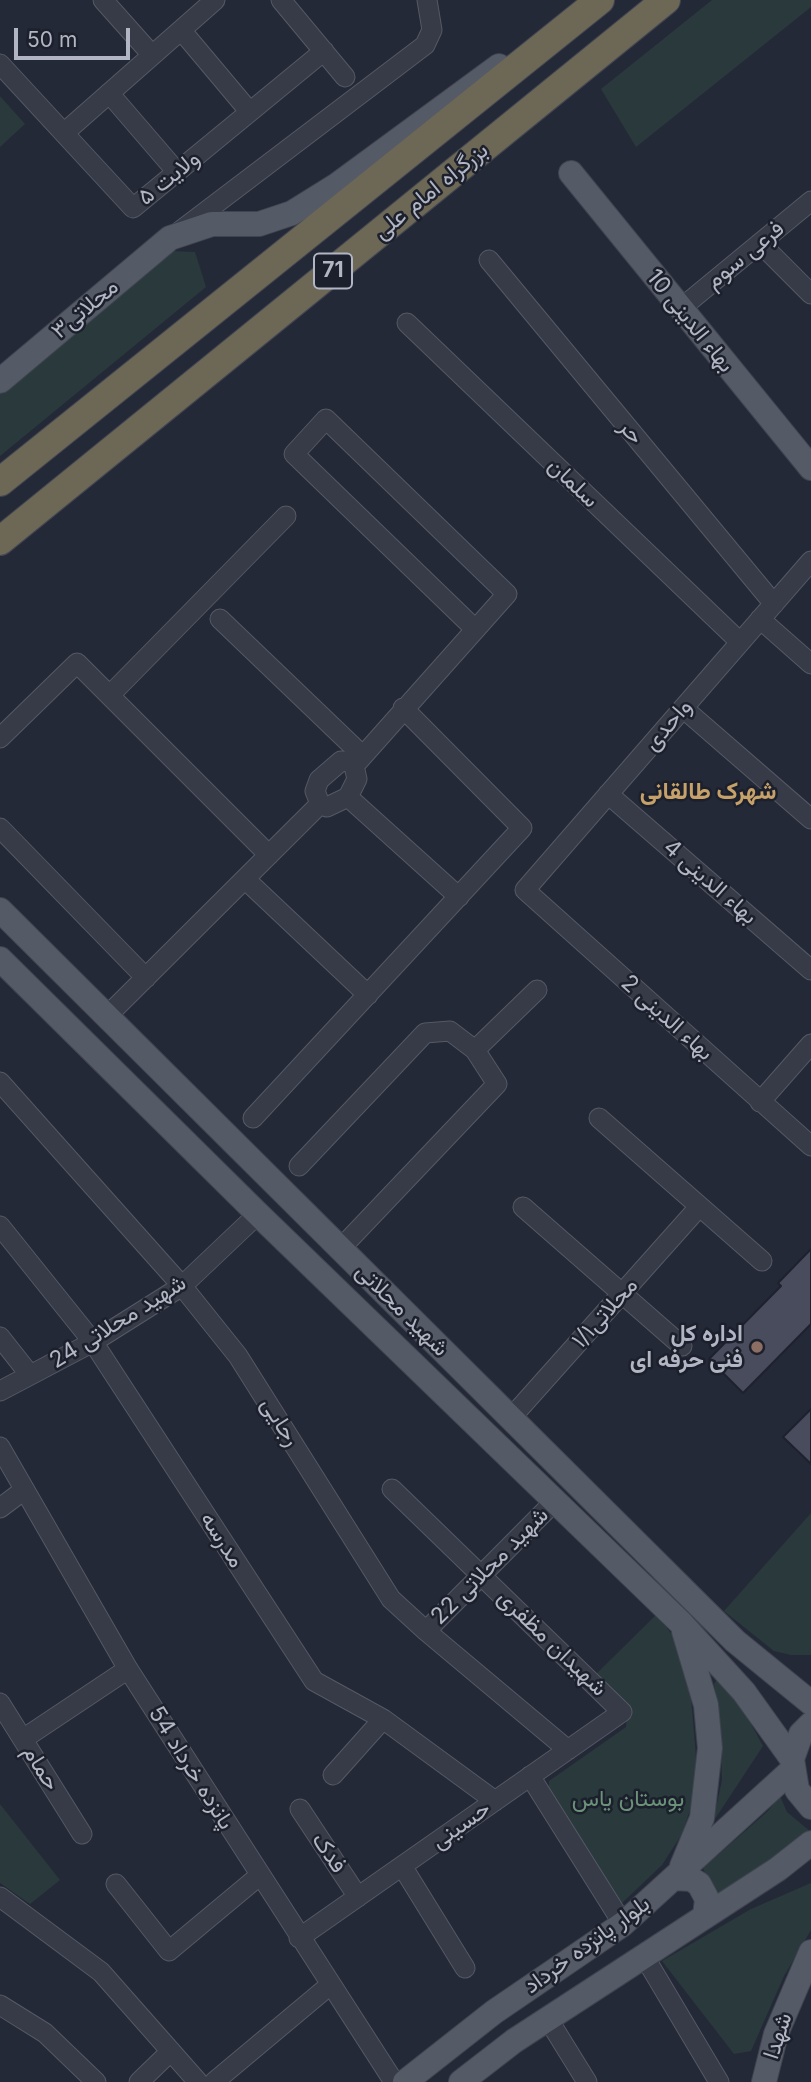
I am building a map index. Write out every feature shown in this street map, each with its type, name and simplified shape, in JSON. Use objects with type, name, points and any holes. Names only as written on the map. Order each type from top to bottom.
[{"type":"highway","name":"بزرگراه امام علی","points":[[0,482],[600,0]]},
{"type":"highway","name":"بزرگراه امام علی","points":[[0,541],[666,0]]},
{"type":"highway","points":[[0,562],[60,517],[103,460]]},
{"type":"main road","points":[[170,238],[212,224],[259,224],[292,213],[390,147],[586,0]]},
{"type":"main road","name":"بهاء الدینی 10","points":[[571,173],[811,468]]},
{"type":"main road","name":"محلاتی۳","points":[[0,381],[170,238]]},
{"type":"main road","name":"شهید محلاتی","points":[[0,911],[735,1642],[811,1703]]},
{"type":"main road","name":"شهید محلاتی","points":[[0,959],[258,1214],[682,1623],[744,1692],[792,1764],[797,1790],[811,1807]]},
{"type":"main road","points":[[682,1623],[706,1705],[710,1748],[702,1818],[677,1876],[699,1884],[707,1899],[705,1916]]},
{"type":"main road","points":[[744,1692],[761,1681],[765,1665]]},
{"type":"main road","points":[[792,1764],[795,1746],[811,1724]]},
{"type":"main road","name":"بلوار پانزده خرداد","points":[[405,2082],[494,2012],[623,1924],[677,1876],[792,1764]]},
{"type":"main road","name":"بلوار پانزده خرداد","points":[[461,2082],[548,2019],[778,1869],[811,1843]]},
{"type":"main road","name":"شهدا","points":[[764,2082],[776,2034],[811,1952]]},
{"type":"street","points":[[103,0],[152,55]]},
{"type":"street","points":[[64,133],[215,0]]},
{"type":"street","points":[[281,0],[345,77]]},
{"type":"street","points":[[170,238],[425,45],[432,30],[427,0]]},
{"type":"street","points":[[181,30],[248,111]]},
{"type":"street","name":"ولایت ۵","points":[[0,64],[133,208],[324,51]]},
{"type":"street","points":[[109,93],[177,172]]},
{"type":"street","name":"فرعی سوم","points":[[680,309],[811,201]]},
{"type":"street","points":[[760,243],[811,294]]},
{"type":"street","name":"حر","points":[[489,260],[774,604]]},
{"type":"street","name":"سلمان","points":[[407,323],[740,642]]},
{"type":"street","points":[[358,761],[341,761],[327,770],[315,791],[320,804],[327,807],[348,797],[358,779],[358,761],[507,594],[326,419],[294,454],[475,629]]},
{"type":"street","points":[[110,695],[286,516]]},
{"type":"street","name":"واحدی","points":[[525,890],[811,561]]},
{"type":"street","points":[[220,619],[358,761]]},
{"type":"street","points":[[760,619],[811,664]]},
{"type":"street","points":[[0,738],[77,663],[269,855]]},
{"type":"street","points":[[253,1118],[522,828],[403,708]]},
{"type":"street","points":[[683,708],[811,819]]},
{"type":"street","name":"بهاء الدینی 4","points":[[608,794],[811,970]]},
{"type":"street","points":[[348,797],[459,897]]},
{"type":"street","points":[[106,1017],[320,804]]},
{"type":"street","points":[[0,828],[146,978]]},
{"type":"street","points":[[245,879],[368,995]]},
{"type":"street","name":"بهاء الدینی 2","points":[[525,890],[811,1146]]},
{"type":"street","points":[[475,1051],[537,990]]},
{"type":"street","points":[[299,1166],[425,1033],[450,1031],[475,1051],[496,1084],[341,1248]]},
{"type":"street","points":[[760,1102],[811,1044]]},
{"type":"street","name":"رجایی","points":[[0,1082],[182,1286],[238,1356],[391,1599],[426,1632],[568,1750]]},
{"type":"street","points":[[599,1118],[762,1261]]},
{"type":"street","points":[[523,1207],[681,1346]]},
{"type":"street","name":"محلاتی۱/۱","points":[[510,1419],[699,1207]]},
{"type":"street","name":"شهید محلاتی 24","points":[[0,1391],[93,1342],[182,1286],[258,1214]]},
{"type":"street","name":"مدرسه","points":[[0,1226],[93,1342],[314,1681],[383,1719],[495,1801]]},
{"type":"street","points":[[0,1337],[30,1375]]},
{"type":"street","name":"پانزده خرداد 54","points":[[0,1447],[128,1668],[259,1876],[394,2082]]},
{"type":"street","name":"شهیدان مظفری","points":[[392,1489],[622,1712]]},
{"type":"street","points":[[0,1508],[24,1490]]},
{"type":"street","name":"شهید محلاتی 22","points":[[426,1632],[555,1501]]},
{"type":"street","points":[[23,1740],[128,1668]]},
{"type":"street","name":"حمام","points":[[0,1703],[82,1834]]},
{"type":"street","name":"حسینی","points":[[299,1938],[622,1712]]},
{"type":"street","points":[[333,1775],[383,1719]]},
{"type":"street","points":[[530,1776],[623,1924]]},
{"type":"street","name":"فدک","points":[[300,1809],[358,1897]]},
{"type":"street","points":[[402,1866],[466,1968]]},
{"type":"street","points":[[116,1884],[169,1951],[259,1876]]},
{"type":"street","points":[[0,1897],[101,1972],[198,2082]]},
{"type":"street","points":[[644,1955],[719,2082]]},
{"type":"street","points":[[214,2082],[330,1985]]},
{"type":"street","points":[[0,2006],[45,2033],[96,2082]]},
{"type":"street","points":[[548,2019],[587,2082]]},
{"type":"street","points":[[139,2082],[170,2051]]},
{"type":"green space","points":[[712,0],[811,0],[811,7],[636,147],[601,89]]},
{"type":"green space","points":[[0,96],[25,124],[0,147]]},
{"type":"green space","points":[[170,251],[195,252],[206,287],[0,456],[0,392]]},
{"type":"green space","points":[[811,1513],[811,1655],[791,1655],[774,1651],[724,1611]]},
{"type":"green space","name":"بوستان یاس","points":[[657,1614],[673,1636],[690,1686],[696,1757],[694,1798],[682,1834],[662,1865],[620,1905],[549,1787],[549,1781],[626,1727],[628,1705],[596,1674]]},
{"type":"green space","points":[[717,1679],[744,1711],[763,1746],[713,1822],[722,1780],[720,1718],[714,1684]]},
{"type":"green space","points":[[780,1796],[787,1812],[811,1832],[715,1903],[703,1868],[767,1812]]},
{"type":"green space","points":[[0,1804],[60,1880],[30,1904],[0,1883]]},
{"type":"green space","points":[[811,1883],[811,1930],[784,1976],[751,2051],[734,2054],[662,1961],[751,1909]]},
{"type":"building","points":[[811,1249],[811,1324],[743,1393],[709,1359],[781,1286],[778,1283]]},
{"type":"building","points":[[811,1409],[811,1464],[783,1437]]},
{"type":"place","name":"اداره کل فنی حرفه ای","points":[[757,1347]]},
{"type":"district","name":"شهرک طالقانی","points":[[708,792]]}]
